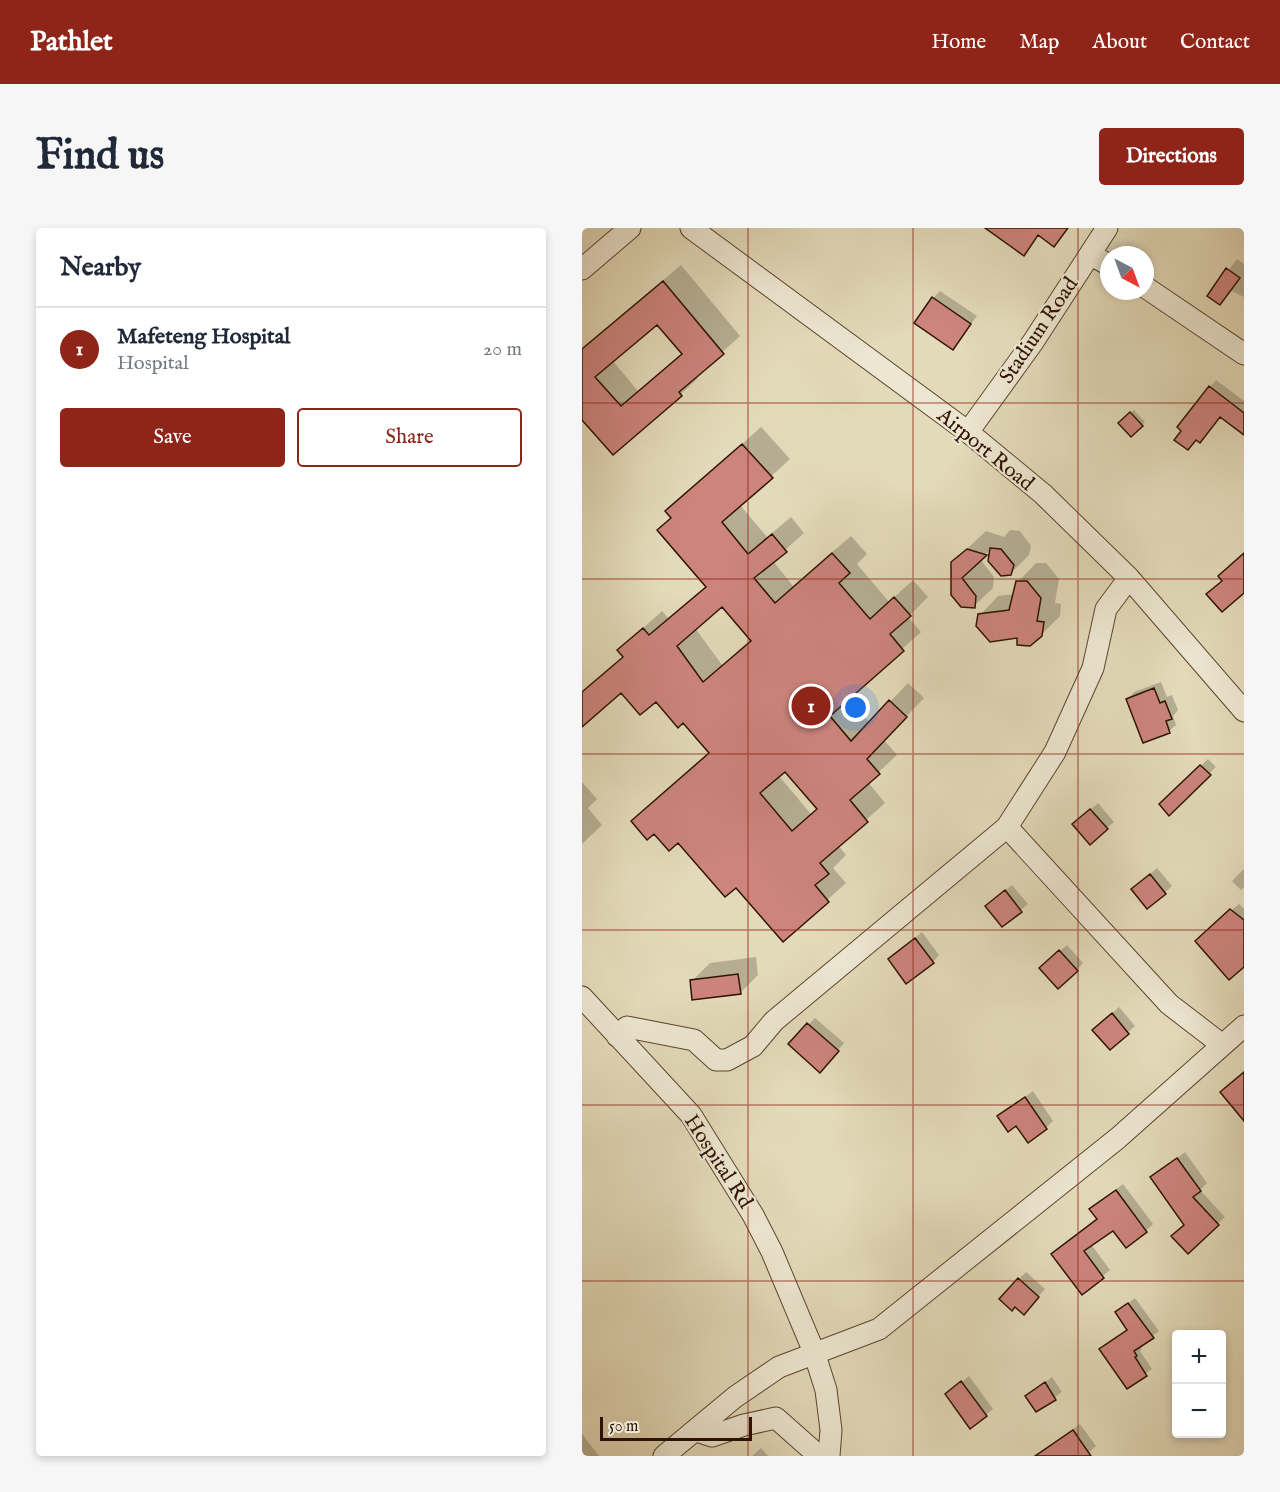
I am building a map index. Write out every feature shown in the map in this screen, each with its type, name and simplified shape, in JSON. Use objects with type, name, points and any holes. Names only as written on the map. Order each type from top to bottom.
[{"type":"street","points":[[582,269],[630,228]]},
{"type":"street","name":"Airport Road","points":[[691,228],[968,432],[1043,494],[1130,578],[1244,711]]},
{"type":"street","name":"Stadium Road","points":[[968,432],[1033,342],[1107,228]]},
{"type":"street","points":[[1090,254],[1100,260]]},
{"type":"street","points":[[1154,293],[1244,354]]},
{"type":"street","points":[[617,1036],[627,1028],[693,1040],[716,1060],[727,1060],[744,1051],[753,1046],[774,1021],[825,977],[1007,826],[1055,752],[1093,668],[1106,609],[1130,578]]},
{"type":"street","points":[[1007,826],[1169,1004],[1221,1044]]},
{"type":"street","name":"Hospital Rd","points":[[582,997],[691,1115],[726,1170],[772,1252],[814,1352],[826,1390],[831,1430],[830,1456]]},
{"type":"street","points":[[664,1456],[697,1431],[735,1397],[779,1366],[879,1329],[1118,1138],[1221,1044],[1244,1026]]},
{"type":"street","points":[[697,1431],[712,1436],[744,1425],[776,1418],[819,1456]]},
{"type":"building","points":[[985,228],[1068,228],[1054,247],[1038,235],[1024,256]]},
{"type":"building","points":[[1226,268],[1240,278],[1220,305],[1207,296]]},
{"type":"building","points":[[663,281],[724,354],[679,392],[682,396],[613,455],[582,420],[582,349]],"holes":[[[657,325],[682,354],[621,406],[595,377]]]},
{"type":"building","points":[[932,297],[971,324],[953,350],[914,323]]},
{"type":"building","points":[[1209,386],[1244,413],[1244,435],[1220,417],[1200,443],[1196,440],[1188,450],[1174,440],[1181,431],[1177,427]]},
{"type":"building","points":[[1130,412],[1143,426],[1131,437],[1118,423]]},
{"type":"building","points":[[742,444],[773,478],[722,522],[748,554],[772,534],[787,552],[754,578],[775,603],[832,553],[850,573],[839,583],[870,619],[894,597],[911,616],[890,634],[904,651],[830,716],[851,741],[889,700],[907,717],[867,759],[880,774],[850,800],[868,822],[820,863],[829,874],[815,885],[829,902],[783,942],[736,888],[725,897],[678,843],[669,851],[654,834],[647,840],[631,821],[709,753],[683,723],[678,728],[656,702],[640,715],[621,693],[582,727],[582,692],[623,657],[617,650],[643,628],[649,635],[706,587],[657,530],[671,518],[665,511]],"holes":[[[722,607],[751,641],[703,682],[677,646]],[[785,772],[817,809],[792,831],[760,793]]]},
{"type":"building","points":[[990,548],[1001,549],[1014,565],[1011,575],[1001,576],[988,561]]},
{"type":"building","points":[[967,549],[987,555],[962,578],[976,596],[975,608],[961,607],[951,595],[951,562]]},
{"type":"building","points":[[1244,553],[1244,593],[1222,612],[1206,594],[1222,581],[1218,576]]},
{"type":"building","points":[[1016,581],[1027,581],[1041,598],[1037,621],[1044,622],[1042,636],[1030,646],[1017,645],[1017,638],[990,642],[976,626],[978,614],[1009,610]]},
{"type":"building","points":[[1154,688],[1160,703],[1165,701],[1172,719],[1166,721],[1170,733],[1143,743],[1126,699]]},
{"type":"building","points":[[1200,765],[1211,775],[1169,816],[1159,804]]},
{"type":"building","points":[[1090,809],[1108,829],[1090,845],[1072,824]]},
{"type":"building","points":[[1150,874],[1166,894],[1147,909],[1131,889]]},
{"type":"building","points":[[1005,890],[1022,912],[1002,927],[985,906]]},
{"type":"building","points":[[1230,909],[1244,920],[1244,967],[1229,980],[1195,941]]},
{"type":"building","points":[[915,938],[934,963],[906,984],[888,959]]},
{"type":"building","points":[[1059,950],[1078,971],[1058,989],[1039,968]]},
{"type":"building","points":[[738,974],[741,994],[692,1000],[690,980]]},
{"type":"building","points":[[1112,1013],[1129,1034],[1110,1050],[1092,1030]]},
{"type":"building","points":[[807,1023],[839,1051],[820,1073],[788,1044]]},
{"type":"building","points":[[1244,1072],[1244,1121],[1220,1092]]},
{"type":"building","points":[[1025,1097],[1047,1129],[1028,1143],[1016,1126],[1008,1132],[997,1116]]},
{"type":"building","points":[[1177,1158],[1201,1191],[1193,1197],[1219,1225],[1188,1254],[1171,1236],[1184,1225],[1150,1177]]},
{"type":"building","points":[[1116,1190],[1147,1232],[1126,1248],[1113,1231],[1084,1251],[1104,1278],[1082,1295],[1051,1254],[1097,1219],[1089,1209]]},
{"type":"building","points":[[1018,1278],[1039,1297],[1024,1315],[1015,1307],[1012,1311],[999,1299]]},
{"type":"building","points":[[1128,1303],[1154,1338],[1134,1351],[1137,1356],[1135,1357],[1147,1376],[1127,1389],[1099,1349],[1127,1330],[1115,1312]]},
{"type":"building","points":[[961,1381],[987,1416],[970,1429],[945,1394]]},
{"type":"building","points":[[1045,1382],[1056,1400],[1036,1412],[1025,1396]]},
{"type":"building","points":[[1073,1430],[1091,1456],[1035,1456]]},
{"type":"place","name":"Mafeteng Hospital","points":[[811,706]]}]
